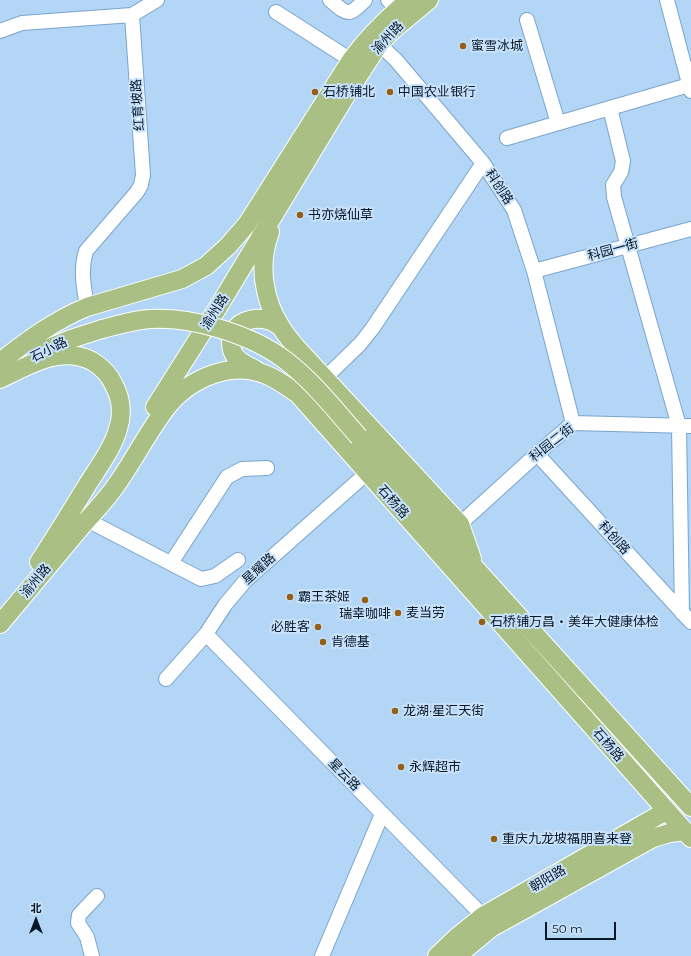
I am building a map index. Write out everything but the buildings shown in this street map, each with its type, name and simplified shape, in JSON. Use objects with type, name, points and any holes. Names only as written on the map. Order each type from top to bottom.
[{"type":"main road","name":"渝州路","points":[[0,623],[81,527],[217,309],[348,92],[379,44],[394,29],[429,0]]},
{"type":"main road","name":"渝州路","points":[[0,362],[48,326],[87,307],[182,279],[206,266],[228,246],[247,224],[351,60],[398,3]]},
{"type":"main road","points":[[280,205],[266,242],[263,268],[266,290],[272,310],[281,328],[296,347],[460,524],[475,568]]},
{"type":"main road","name":"石小路","points":[[0,378],[38,352],[71,339],[102,329],[141,320],[177,320],[218,328],[255,341],[285,360],[312,385],[359,437]]},
{"type":"main road","points":[[269,376],[248,366],[235,356],[231,344],[231,338],[234,330],[238,326],[251,320],[265,320],[272,322],[281,328]]},
{"type":"main road","points":[[0,378],[39,361],[55,356],[72,355],[86,358],[98,365],[109,375],[120,400],[121,414],[118,429],[106,455],[64,524],[0,623]]},
{"type":"main road","name":"石杨路","points":[[81,527],[116,486],[166,408],[184,389],[209,376],[224,371],[238,370],[255,372],[269,376],[298,394],[688,835]]},
{"type":"main road","name":"石杨路","points":[[359,437],[475,568],[684,791],[691,807]]},
{"type":"main road","name":"朝阳路","points":[[457,956],[491,928],[614,851],[666,811]]},
{"type":"main road","name":"朝阳路","points":[[437,956],[457,937],[483,916],[614,851],[670,833],[688,835]]},
{"type":"street","points":[[0,31],[22,23],[132,15],[157,0]]},
{"type":"street","points":[[330,0],[344,12],[349,13],[354,11],[365,0]]},
{"type":"street","points":[[507,138],[610,108],[690,88],[667,0]]},
{"type":"street","points":[[276,12],[351,60]]},
{"type":"street","name":"红育坡路","points":[[87,307],[82,270],[86,251],[142,185],[143,175],[132,15]]},
{"type":"street","points":[[527,20],[558,123]]},
{"type":"street","points":[[379,44],[396,60],[483,163]]},
{"type":"street","points":[[610,108],[623,161],[621,172],[613,185],[614,197],[627,246],[685,426],[687,617]]},
{"type":"street","name":"科创路","points":[[325,378],[360,344],[372,329],[483,163],[514,210],[534,270],[573,423]]},
{"type":"street","name":"科园一街","points":[[534,270],[691,229]]},
{"type":"street","name":"科园二街","points":[[460,524],[573,423],[685,426]]},
{"type":"street","name":"科创路","points":[[537,454],[687,617]]},
{"type":"street","points":[[171,563],[226,477],[242,469],[267,468]]},
{"type":"street","name":"星耀路","points":[[166,679],[206,634],[225,605],[245,581],[367,473]]},
{"type":"street","points":[[81,527],[171,563],[201,579],[215,576],[238,560]]},
{"type":"street","name":"星云路","points":[[206,634],[483,916]]},
{"type":"street","points":[[322,956],[382,814]]},
{"type":"street","points":[[92,956],[87,937],[78,923],[79,915],[97,896]]},
{"type":"place","name":"蜜雪冰城","points":[[463,46]]},
{"type":"place","name":"石桥铺北","points":[[315,92]]},
{"type":"place","name":"中国农业银行","points":[[390,92]]},
{"type":"place","name":"书亦烧仙草","points":[[300,215]]},
{"type":"place","name":"霸王茶姬","points":[[290,597]]},
{"type":"place","name":"瑞幸咖啡","points":[[365,600]]},
{"type":"place","name":"麦当劳","points":[[398,613]]},
{"type":"place","name":"石桥铺万昌‧美年大健康体检","points":[[482,622]]},
{"type":"place","name":"必胜客","points":[[318,627]]},
{"type":"place","name":"肯德基","points":[[323,642]]},
{"type":"place","name":"龙湖·星汇天街","points":[[395,711]]},
{"type":"place","name":"永辉超市","points":[[401,767]]},
{"type":"place","name":"重庆九龙坡福朋喜来登","points":[[494,839]]}]
